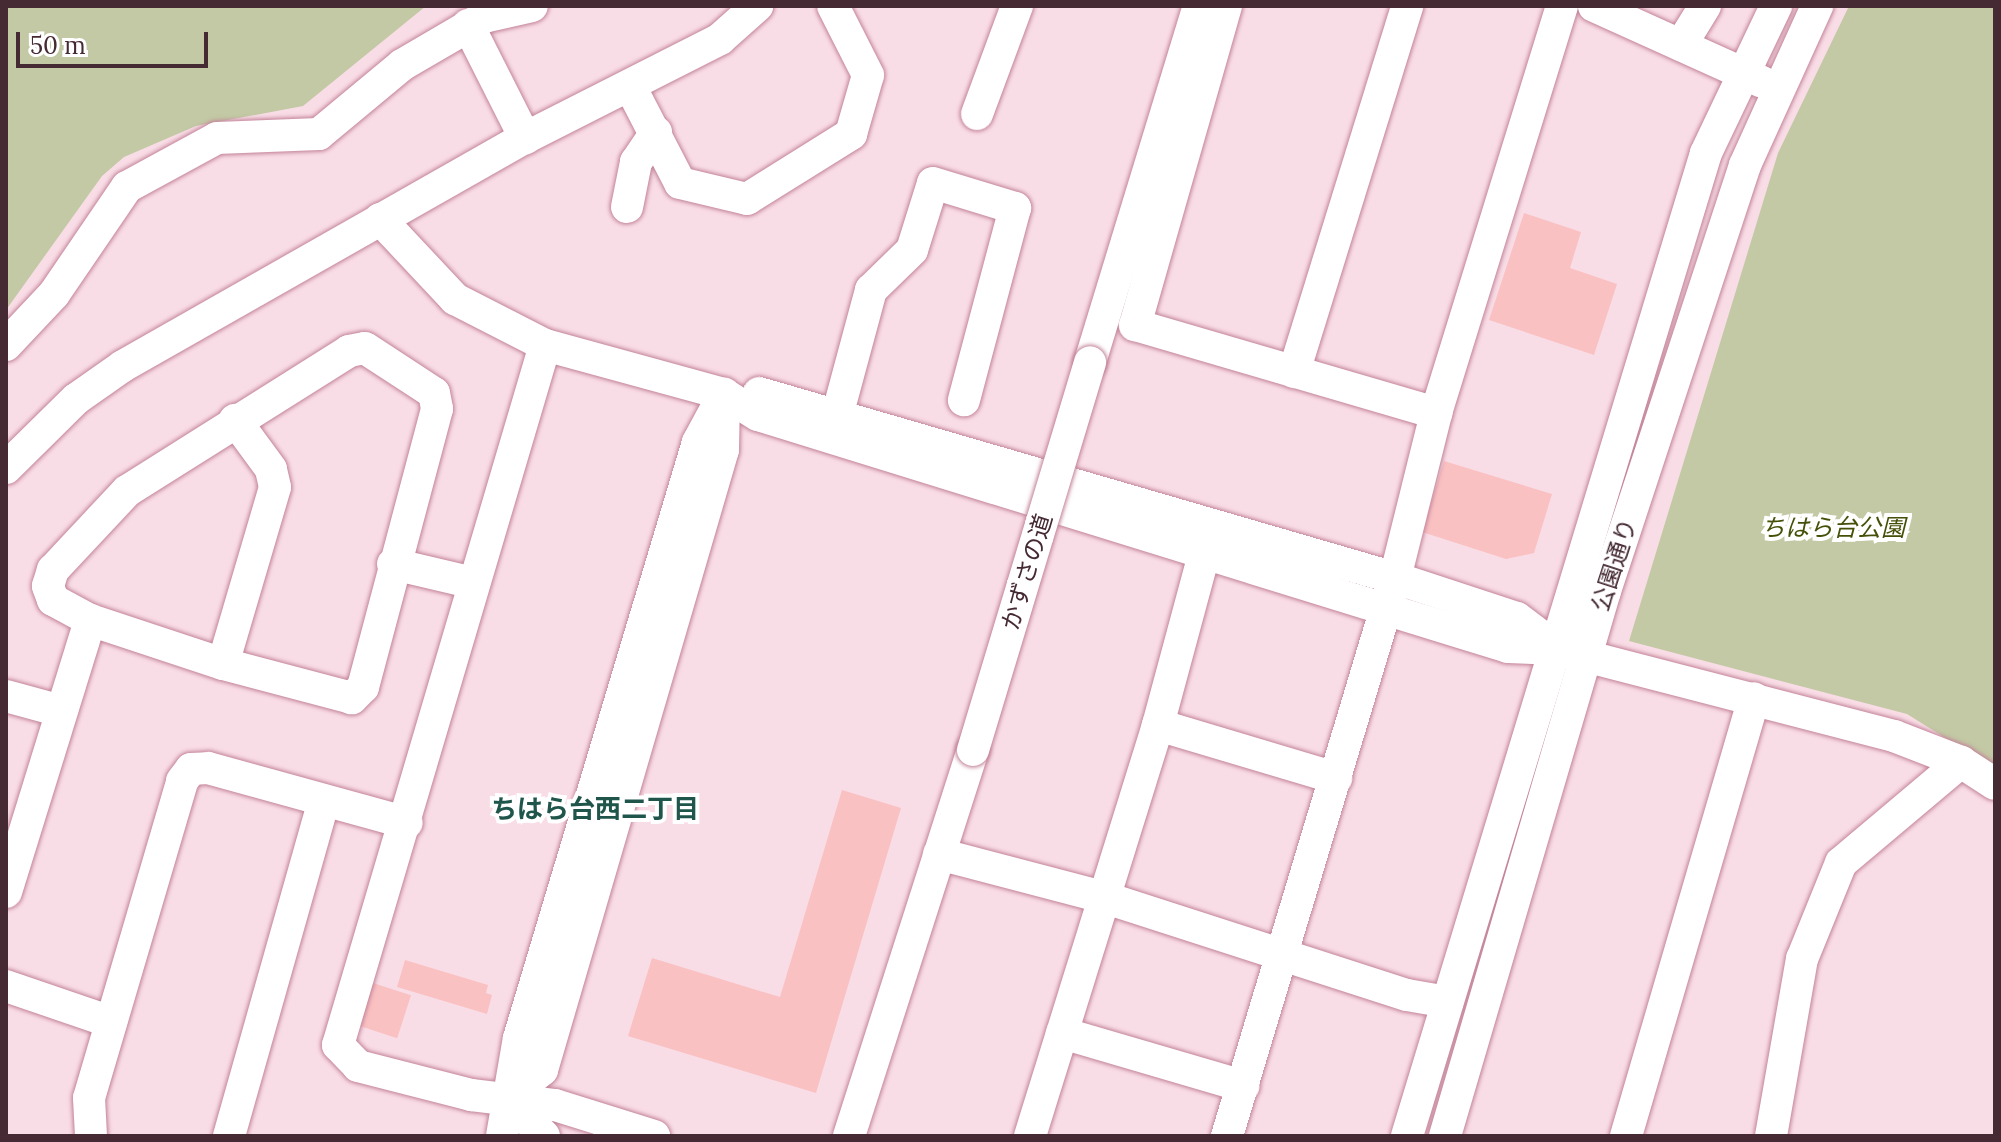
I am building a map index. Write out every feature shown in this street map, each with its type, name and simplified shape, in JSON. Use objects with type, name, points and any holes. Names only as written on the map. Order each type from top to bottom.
[{"type":"street","points":[[6,345],[54,294],[127,187],[217,138],[319,134],[402,65],[468,25],[532,6]]},
{"type":"street","points":[[12,446],[123,366],[525,138],[720,39],[757,6]]},
{"type":"street","points":[[630,86],[680,183],[747,199],[851,134],[868,75],[833,6]]},
{"type":"street","points":[[977,114],[1017,6]]},
{"type":"street","name":"かずさの道","points":[[849,1136],[973,750],[1199,6]]},
{"type":"street","points":[[1226,6],[1135,325],[1436,413]]},
{"type":"street","points":[[1294,372],[1407,6]]},
{"type":"street","points":[[1227,1136],[1395,578],[1436,413],[1562,6]]},
{"type":"street","points":[[1594,6],[1744,72],[1775,89]]},
{"type":"street","name":"公園通り","points":[[1445,1136],[1706,153],[1776,6]]},
{"type":"street","name":"公園通り","points":[[1407,1136],[1447,1002],[1740,180],[1775,89],[1817,6]]},
{"type":"street","points":[[1681,45],[1700,7]]},
{"type":"street","points":[[468,25],[525,138]]},
{"type":"street","points":[[627,207],[636,162],[656,132]]},
{"type":"street","points":[[837,416],[871,290],[912,250],[933,183],[1015,208],[964,400]]},
{"type":"street","points":[[380,219],[455,299],[545,345],[724,394],[758,415],[1508,647],[1572,652],[1894,736],[1961,762],[1995,784]]},
{"type":"street","points":[[545,345],[407,823],[338,1045],[358,1066],[471,1095],[555,1105],[654,1136]]},
{"type":"street","points":[[365,348],[434,393],[437,409],[393,564],[363,687],[352,698],[223,664],[90,620],[53,600],[48,586],[53,570],[127,491],[235,420],[349,351],[365,348]]},
{"type":"street","points":[[724,394],[759,393],[1395,578],[1517,618],[1572,652]]},
{"type":"street","points":[[502,1136],[519,1038],[698,442],[724,394]]},
{"type":"street","points":[[223,664],[275,487],[271,469],[235,420]]},
{"type":"street","points":[[1030,1136],[1158,725],[1204,554]]},
{"type":"street","points":[[393,564],[474,583]]},
{"type":"street","points":[[6,892],[90,620]]},
{"type":"street","points":[[6,696],[61,711]]},
{"type":"street","points":[[1626,1136],[1754,698]]},
{"type":"street","points":[[1158,725],[1336,778]]},
{"type":"street","points":[[1771,1136],[1802,959],[1841,863],[1961,762]]},
{"type":"street","points":[[91,1136],[89,1098],[182,781],[191,769],[208,768],[407,823]]},
{"type":"street","points":[[229,1136],[324,801]]},
{"type":"street","points":[[939,854],[1103,897],[1407,995],[1447,1002]]},
{"type":"street","points":[[6,986],[111,1022]]},
{"type":"street","points":[[1062,1033],[1243,1086]]},
{"type":"street","points":[[507,1098],[544,1136]]},
{"type":"green space","points":[[6,6],[426,6],[303,106],[196,126],[124,157],[102,176],[6,310]]},
{"type":"green space","name":"ちはら台公園","points":[[1849,6],[1995,6],[1995,769],[1907,714],[1629,641],[1778,153]]},
{"type":"building","points":[[1524,213],[1581,232],[1570,268],[1617,284],[1594,355],[1489,320]]},
{"type":"building","points":[[1444,461],[1552,494],[1534,553],[1506,559],[1422,532]]},
{"type":"building","points":[[842,790],[901,808],[816,1093],[628,1036],[652,958],[780,997]]},
{"type":"building","points":[[405,960],[488,985],[486,993],[492,995],[487,1014],[397,987]]},
{"type":"building","points":[[373,983],[411,995],[397,1038],[359,1026]]},
{"type":"district","name":"ちはら台西二丁目","points":[[595,809]]}]
